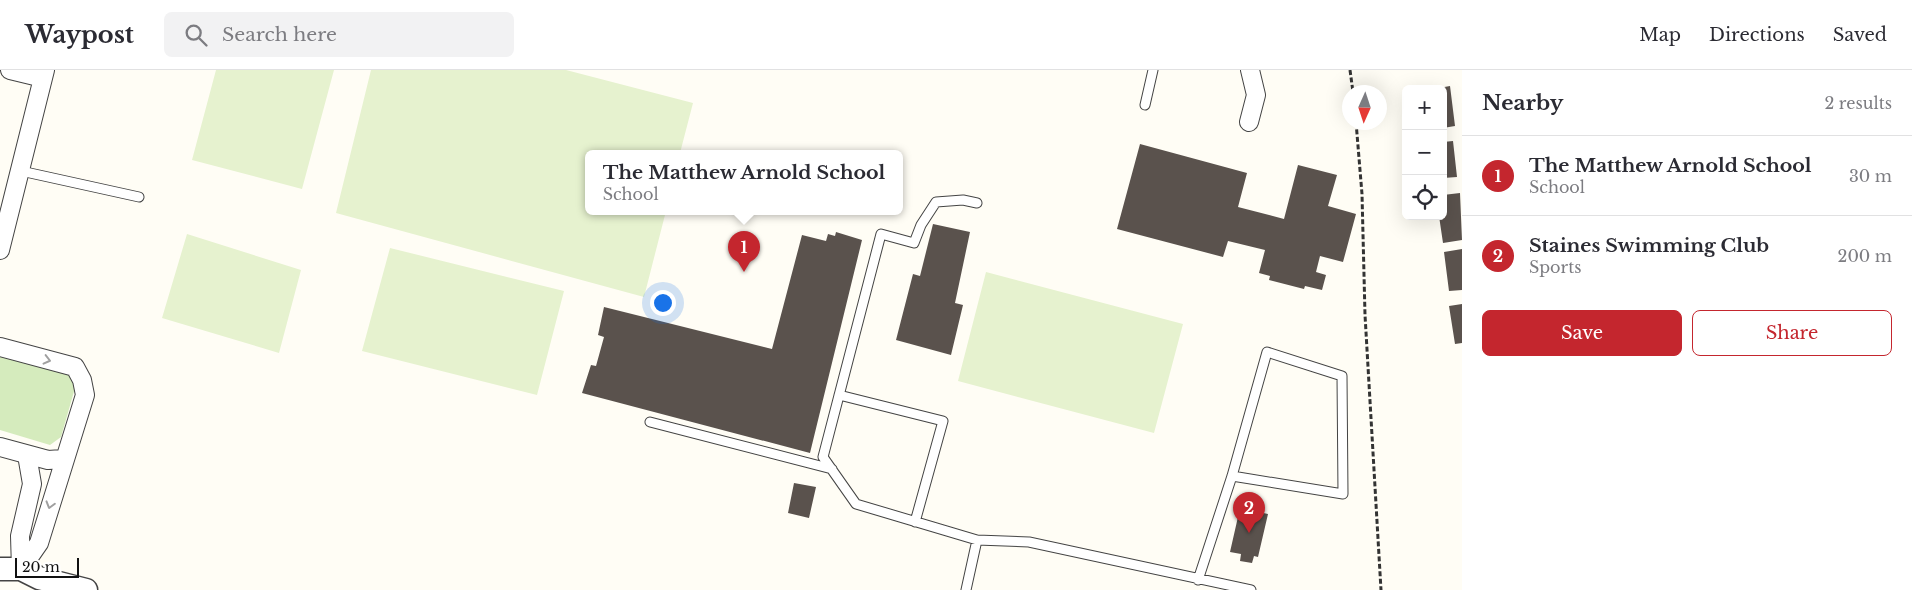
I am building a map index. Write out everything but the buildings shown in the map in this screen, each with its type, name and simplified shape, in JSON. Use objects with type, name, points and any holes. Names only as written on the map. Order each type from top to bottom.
[{"type":"street","points":[[0,250],[44,74],[10,70]]},
{"type":"street","points":[[1249,122],[1256,95],[1250,70]]},
{"type":"street","points":[[0,347],[74,366],[82,380],[84,395],[39,543],[10,569]]},
{"type":"street","points":[[0,447],[48,460],[63,459]]},
{"type":"street","points":[[10,569],[32,484],[27,455]]},
{"type":"street","points":[[10,569],[86,590]]},
{"type":"lane","points":[[1145,105],[1153,70]]},
{"type":"lane","points":[[21,171],[139,197]]},
{"type":"lane","points":[[978,202],[963,200],[936,202],[921,225],[914,243],[881,234],[823,457],[856,504],[977,540],[1029,542],[1251,590]]},
{"type":"lane","points":[[1198,580],[1232,476],[1267,352],[1342,376],[1343,494],[1232,476]]},
{"type":"lane","points":[[839,395],[943,420],[915,522]]},
{"type":"lane","points":[[650,422],[832,469]]},
{"type":"lane","points":[[966,590],[977,540]]},
{"type":"path","points":[[1350,70],[1351,85]]},
{"type":"path","points":[[1357,130],[1362,194],[1365,314],[1381,590]]},
{"type":"green space","points":[[216,70],[334,70],[302,189],[192,160]]},
{"type":"green space","points":[[371,70],[566,70],[693,103],[681,150],[585,150],[585,215],[665,215],[644,297],[336,213]]},
{"type":"green space","points":[[187,234],[301,270],[279,353],[162,318]]},
{"type":"green space","points":[[390,248],[564,291],[537,395],[362,351]]},
{"type":"green space","points":[[986,272],[1183,324],[1154,433],[958,381]]},
{"type":"green space","points":[[0,356],[65,370],[75,379],[75,388],[61,437],[50,445],[0,430]]},
{"type":"place","name":"The Matthew Arnold School","points":[[744,272]]},
{"type":"place","name":"Staines Swimming Club","points":[[1249,533]]}]
